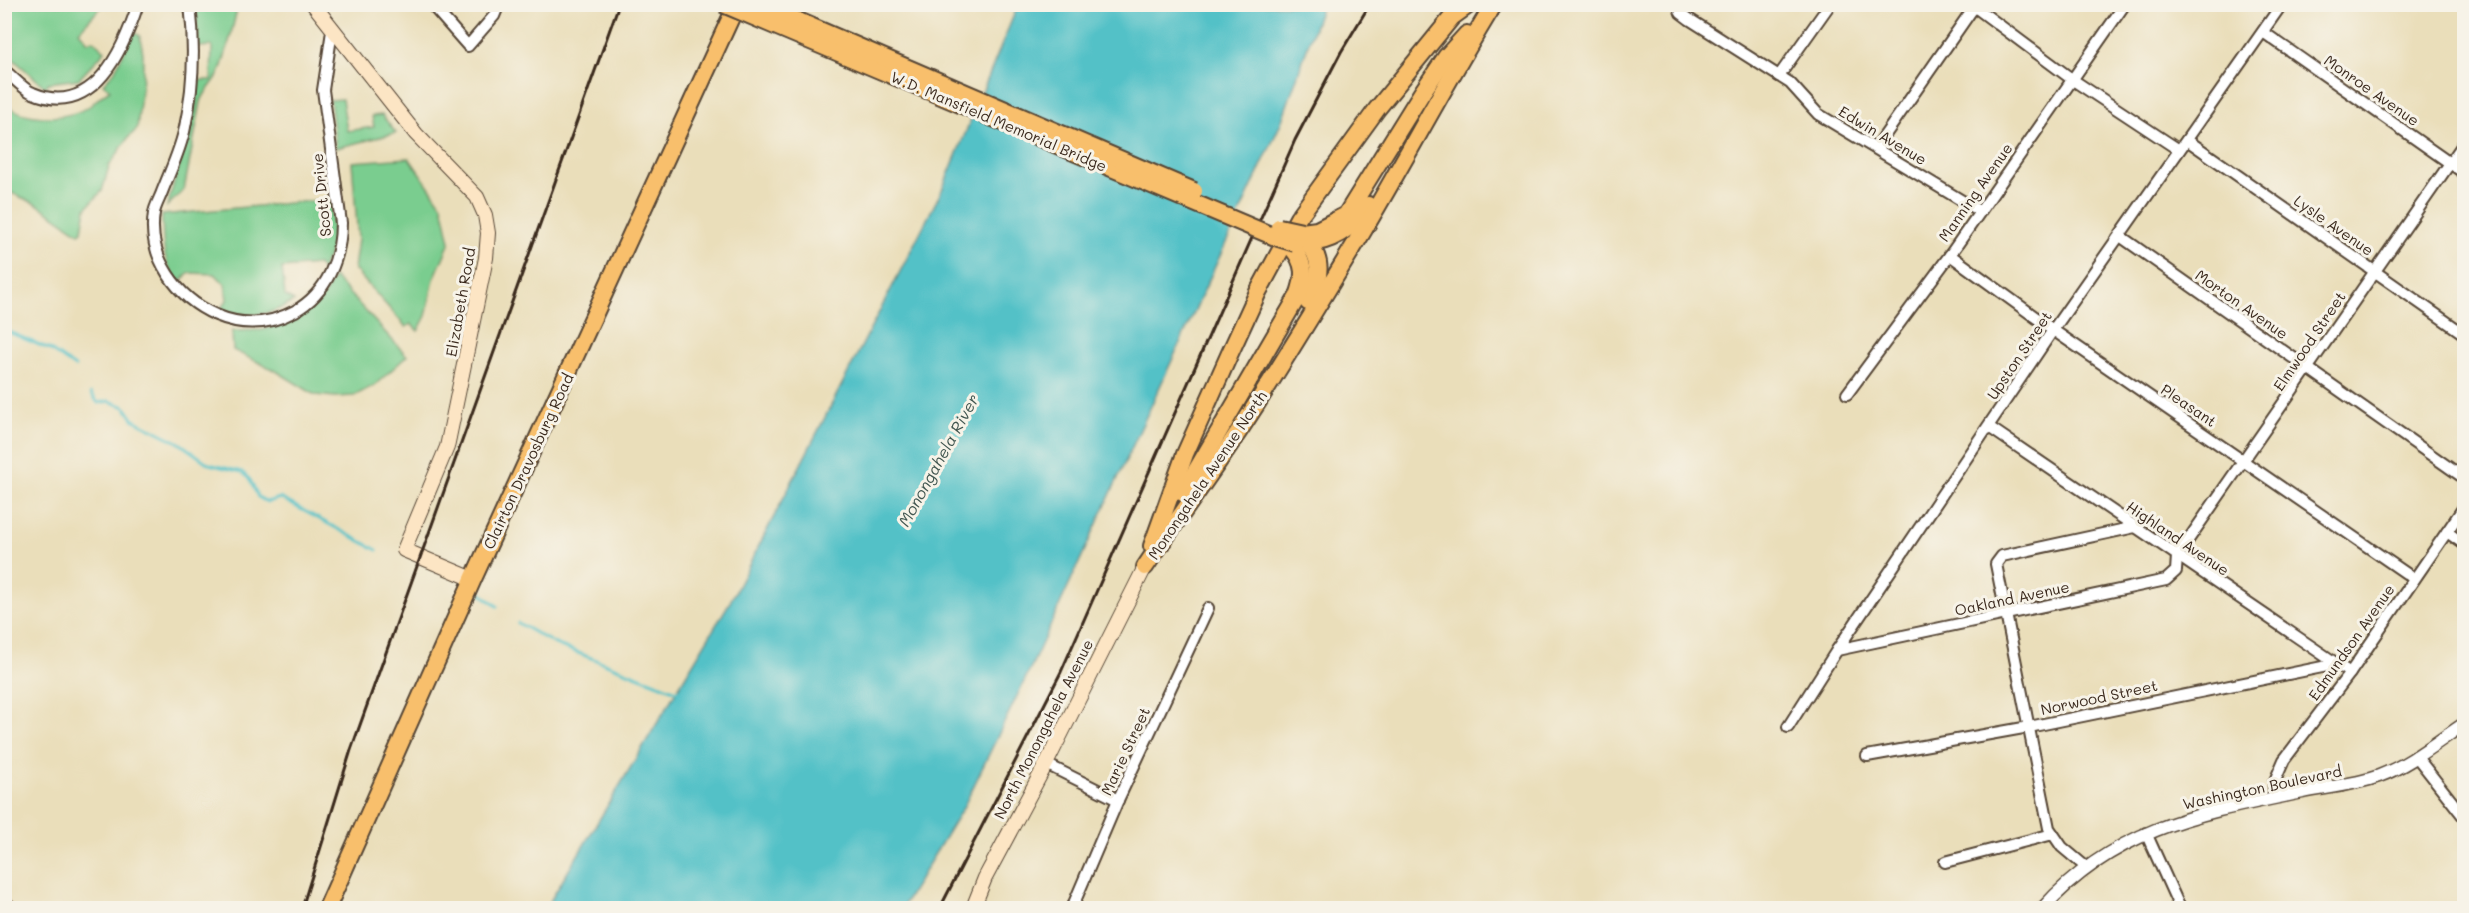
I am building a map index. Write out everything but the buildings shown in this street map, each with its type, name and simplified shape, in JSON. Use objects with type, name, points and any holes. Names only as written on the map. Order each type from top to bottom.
[{"type":"main road","name":"Elizabeth Road","points":[[313,4],[332,31],[416,134],[477,197],[485,215],[488,233],[484,270],[447,447],[404,550],[473,579]]},
{"type":"main road","name":"W.D. Mansfield Memorial Bridge","points":[[716,4],[734,9],[1277,232]]},
{"type":"main road","name":"W.D. Mansfield Memorial Bridge","points":[[759,4],[1277,232]]},
{"type":"main road","name":"Monongahela Avenue North","points":[[1145,567],[1185,454],[1258,292],[1298,218],[1377,109],[1452,17],[1470,4]]},
{"type":"main road","points":[[1300,241],[1346,215],[1446,57],[1494,4]]},
{"type":"main road","name":"Monongahela Avenue North","points":[[1145,567],[1249,415],[1330,285],[1450,83],[1457,64],[1494,4]]},
{"type":"main road","name":"Clairton Dravosburg Road","points":[[327,909],[473,579],[734,9]]},
{"type":"main road","points":[[1300,241],[1328,239],[1347,229],[1362,216],[1430,103],[1457,64]]},
{"type":"main road","points":[[1203,482],[1218,450],[1316,288],[1320,275],[1318,259],[1300,241],[1277,232]]},
{"type":"main road","points":[[1145,567],[1184,492],[1298,296],[1303,282],[1304,269],[1300,257],[1300,241]]},
{"type":"main road","name":"North Monongahela Avenue","points":[[973,909],[985,878],[1046,764],[1145,567]]},
{"type":"street","points":[[4,70],[32,93],[62,97],[84,91],[110,68],[129,33],[138,4]]},
{"type":"street","name":"Scott Drive","points":[[190,4],[194,38],[193,78],[185,130],[154,213],[155,240],[159,260],[171,280],[206,310],[229,320],[249,323],[272,321],[297,310],[314,298],[337,260],[341,245],[341,223],[323,90],[332,31]]},
{"type":"street","points":[[434,5],[468,46],[494,16],[499,4]]},
{"type":"street","points":[[1779,76],[1830,4]]},
{"type":"street","name":"Manning Avenue","points":[[1846,394],[1950,255],[2125,4]]},
{"type":"street","name":"Upston Street","points":[[1788,728],[1837,650],[2053,330],[2282,4]]},
{"type":"street","points":[[1876,148],[1974,5],[2073,80],[2179,150]]},
{"type":"street","name":"Edwin Avenue","points":[[1678,6],[1689,19],[1790,83],[1818,114],[1979,211]]},
{"type":"street","name":"Monroe Avenue","points":[[2263,32],[2464,173]]},
{"type":"street","name":"Lysle Avenue","points":[[2187,140],[2464,334]]},
{"type":"street","name":"Elmwood Street","points":[[2177,556],[2464,143]]},
{"type":"street","name":"Morton Avenue","points":[[2120,236],[2464,478]]},
{"type":"street","name":"Pleasant","points":[[1950,255],[2053,330],[2413,578]]},
{"type":"street","name":"Highland Avenue","points":[[1989,427],[2350,673]]},
{"type":"street","name":"Edmundson Avenue","points":[[2274,798],[2274,783],[2284,760],[2350,673],[2413,578],[2464,507]]},
{"type":"street","points":[[2087,868],[2049,828],[1996,564],[2002,556],[2135,528]]},
{"type":"street","points":[[2447,532],[2464,544]]},
{"type":"street","name":"Oakland Avenue","points":[[1837,650],[2166,580],[2176,571],[2177,556]]},
{"type":"street","name":"Marie Street","points":[[1072,909],[1118,800],[1208,608]]},
{"type":"street","name":"Norwood Street","points":[[1867,756],[2029,727],[2337,664]]},
{"type":"street","name":"Washington Boulevard","points":[[2043,909],[2103,855],[2146,833],[2213,810],[2378,776],[2416,756],[2464,724]]},
{"type":"street","points":[[2416,756],[2464,817]]},
{"type":"street","points":[[1046,764],[1118,800]]},
{"type":"street","points":[[2146,833],[2180,909]]},
{"type":"street","points":[[1945,862],[2053,834]]},
{"type":"street","points":[[4,900],[12,909]]},
{"type":"green space","points":[[5,4],[103,5],[79,31],[88,42],[93,40],[105,51],[79,79],[48,83],[46,88],[5,52]]},
{"type":"green space","points":[[196,5],[238,5],[221,69],[201,102],[184,190],[167,206],[192,124],[199,80],[211,80],[212,46],[198,47]]},
{"type":"green space","points":[[134,32],[140,36],[143,53],[143,76],[137,129],[109,166],[102,191],[86,208],[82,231],[79,233],[38,205],[5,190],[5,104],[24,114],[47,117],[71,114],[91,105],[110,90],[103,84],[114,72]]},
{"type":"green space","points":[[342,99],[347,131],[374,127],[372,116],[382,115],[396,133],[336,148],[330,100]]},
{"type":"green space","points":[[409,158],[442,205],[450,242],[434,279],[426,316],[418,331],[411,324],[406,327],[354,269],[358,239],[352,162]]},
{"type":"green space","points":[[331,199],[333,246],[323,266],[326,269],[324,272],[318,265],[282,268],[285,296],[294,301],[277,310],[249,315],[221,309],[227,300],[225,284],[215,274],[189,273],[180,282],[169,268],[164,251],[162,215]]},
{"type":"green space","points":[[334,277],[407,356],[375,385],[354,396],[315,395],[276,371],[233,350],[232,331],[262,330],[292,321],[323,297]]},
{"type":"water","name":"Monongahela River","points":[[1018,5],[1322,5],[1281,123],[1032,665],[964,806],[902,908],[546,908],[730,602],[942,190]]},
{"type":"waterway","points":[[4,330],[49,349],[75,367]]},
{"type":"waterway","points":[[91,393],[98,403],[109,401],[125,407],[134,420],[178,442],[209,464],[242,472],[250,480],[258,497],[267,502],[280,498],[377,550]]},
{"type":"waterway","points":[[479,592],[497,606]]},
{"type":"waterway","points":[[518,623],[555,644],[679,692]]},
{"type":"railway","points":[[302,908],[351,750],[619,4]]},
{"type":"railway","points":[[940,908],[1061,672],[1295,140],[1341,52],[1370,4]]}]
